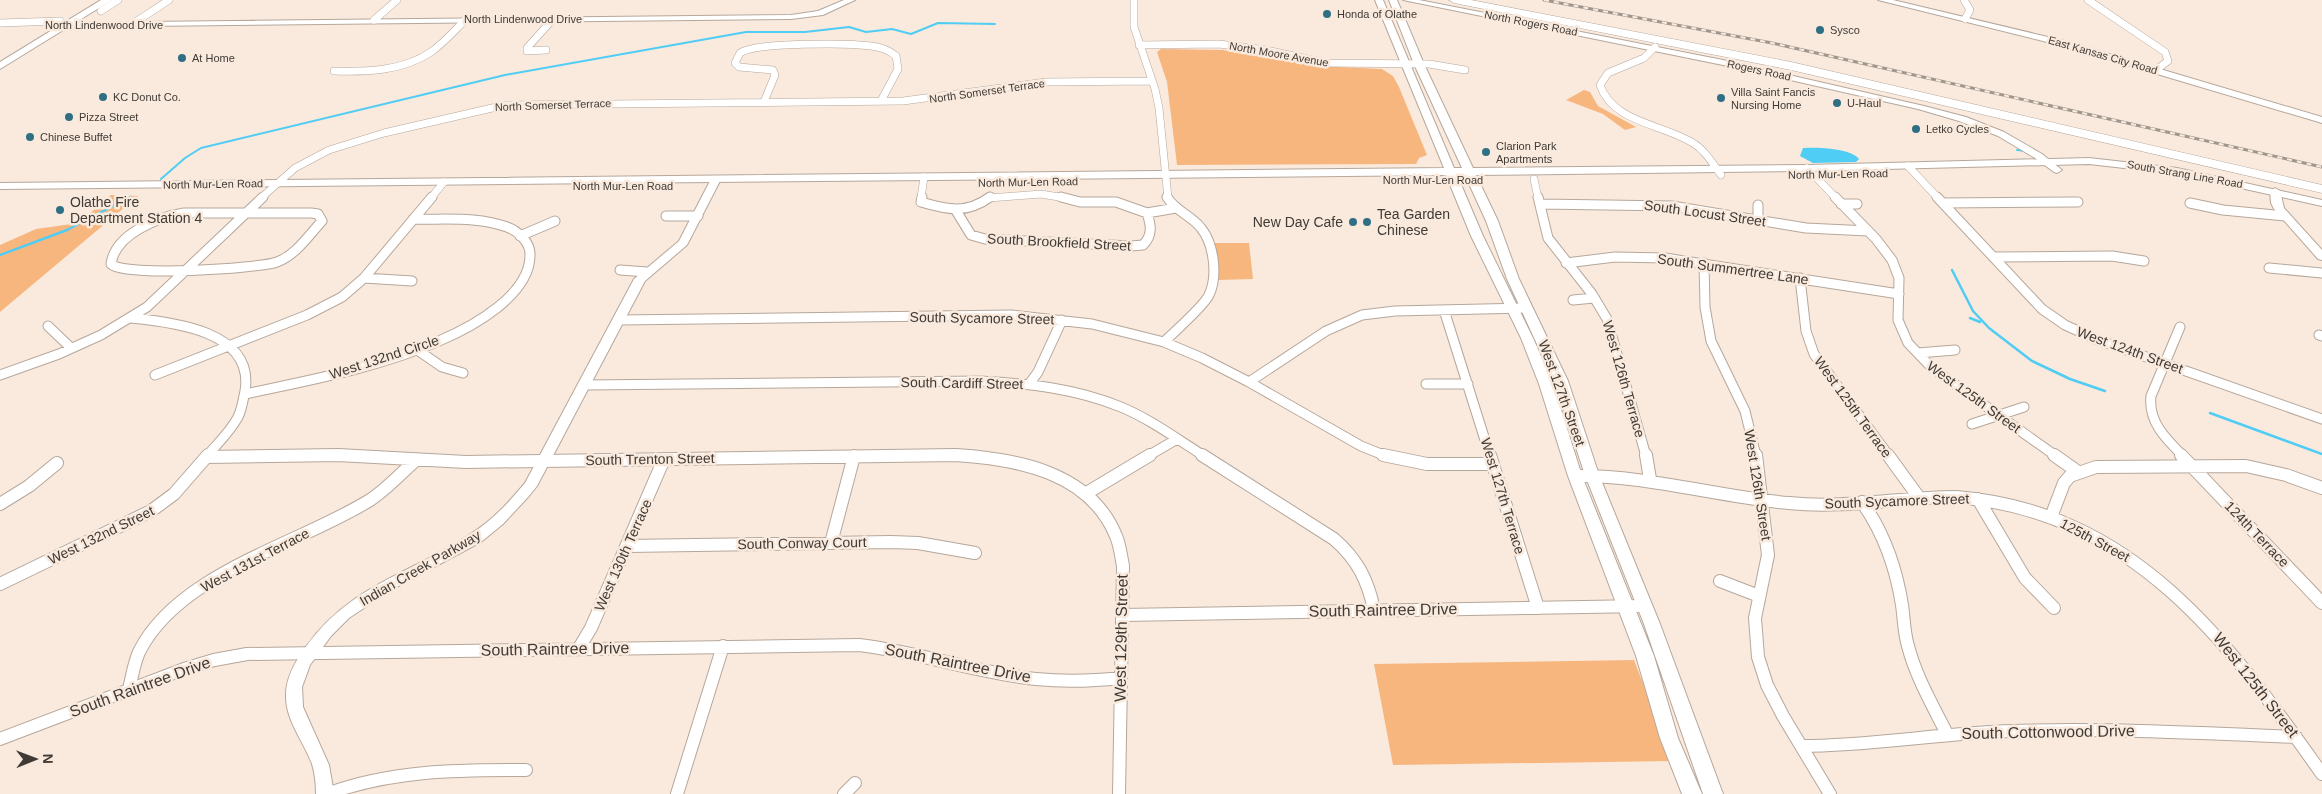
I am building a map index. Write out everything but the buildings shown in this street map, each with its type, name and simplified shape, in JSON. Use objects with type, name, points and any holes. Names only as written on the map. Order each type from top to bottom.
[{"type":"highway","points":[[1454,0],[1791,66],[2322,189]]},
{"type":"highway","points":[[1486,0],[1796,61],[2322,181]]},
{"type":"main road","points":[[0,66],[95,0]]},
{"type":"main road","points":[[0,59],[107,0]]},
{"type":"main road","name":"East Kansas City Road","points":[[1882,0],[1966,18]]},
{"type":"main road","name":"East Kansas City Road","points":[[1891,0],[2068,42],[2322,119]]},
{"type":"main road","name":"West 127th Street","points":[[1379,1],[1477,236],[1520,309],[1542,338],[1560,382],[1592,476],[1644,606],[1713,794]]},
{"type":"main road","name":"West 127th Street","points":[[1394,3],[1419,64],[1471,176],[1520,309],[1575,476],[1646,656],[1669,738],[1692,794]]},
{"type":"main road","name":"North Mur-Len Road","points":[[1911,169],[2046,161]]},
{"type":"main road","name":"South Strang Line Road","points":[[2046,161],[2108,162],[2154,167],[2274,194],[2322,208]]},
{"type":"main road","name":"North Mur-Len Road","points":[[0,186],[442,185],[1471,176],[1911,169],[2057,170]]},
{"type":"main road","name":"South Strang Line Road","points":[[2057,170],[2114,170],[2155,174],[2199,180],[2322,203]]},
{"type":"main road","name":"North Mur-Len Road","points":[[1471,176],[1534,179],[1719,172]]},
{"type":"main road","name":"North Mur-Len Road","points":[[0,192],[273,186]]},
{"type":"street","points":[[101,11],[118,0]]},
{"type":"street","points":[[137,21],[169,0]]},
{"type":"street","points":[[374,20],[398,0]]},
{"type":"street","name":"North Lindenwood Drive","points":[[0,23],[791,17],[820,13],[851,0]]},
{"type":"street","points":[[1134,0],[1134,27],[1159,108],[1164,178],[1168,199],[1176,208],[1199,224],[1208,236],[1212,287],[1206,300],[1164,342]]},
{"type":"street","name":"North Rogers Road","points":[[1407,0],[1655,48]]},
{"type":"street","points":[[1964,0],[1970,7],[1966,18]]},
{"type":"street","points":[[2088,0],[2161,48],[2167,55],[2168,61],[2157,69]]},
{"type":"street","points":[[546,50],[532,52],[527,51],[527,48],[553,19]]},
{"type":"street","points":[[334,71],[381,70],[418,59],[433,50],[465,20]]},
{"type":"street","name":"North Lindenwood Drive","points":[[63,23],[133,26],[192,22]]},
{"type":"street","name":"North Moore Avenue","points":[[1139,45],[1219,44],[1265,50],[1327,63],[1436,64],[1464,70]]},
{"type":"street","points":[[764,102],[775,75],[772,70],[739,67],[735,63],[742,51],[768,46],[855,46],[883,49],[893,53],[898,59],[899,64],[891,84],[881,101]]},
{"type":"street","points":[[1655,48],[1644,58],[1612,70],[1603,78],[1600,88],[1604,98],[1623,113],[1688,140],[1701,149],[1719,172]]},
{"type":"street","name":"Rogers Road","points":[[1655,48],[1848,89],[1960,117],[2013,139],[2057,170]]},
{"type":"street","name":"North Somerset Terrace","points":[[0,375],[71,348],[131,318],[161,295],[273,186],[301,164],[338,146],[490,107],[518,104],[881,101],[930,99],[1046,82],[1152,81]]},
{"type":"street","name":"West 124th Street","points":[[1911,169],[2042,308],[2061,322],[2086,336],[2322,419]]},
{"type":"street","name":"West 125th Street","points":[[1810,171],[1868,231],[1892,260],[1899,278],[1900,328],[1908,343],[1932,368],[2078,472]]},
{"type":"street","name":"West 126th Terrace","points":[[1534,179],[1548,238],[1594,298],[1610,326],[1649,467],[1650,479]]},
{"type":"street","points":[[923,180],[921,202],[926,205],[955,209],[978,206],[990,196],[1041,194],[1055,195],[1080,202],[1116,202],[1146,213],[1176,208]]},
{"type":"street","name":"Indian Creek Parkway","points":[[326,794],[320,761],[296,713],[294,703],[296,679],[320,637],[366,595],[475,538],[492,526],[517,503],[530,486],[544,461],[640,279],[646,272],[683,243],[714,182]]},
{"type":"street","points":[[155,375],[230,346],[336,301],[364,278],[442,185]]},
{"type":"street","points":[[2274,194],[2276,203],[2285,216],[2322,257]]},
{"type":"street","points":[[1943,203],[2078,202]]},
{"type":"street","points":[[2190,203],[2223,210],[2285,216]]},
{"type":"street","name":"South Locust Street","points":[[1541,204],[1672,206],[1818,229],[1868,231]]},
{"type":"street","points":[[1841,204],[1857,204]]},
{"type":"street","points":[[1758,205],[1758,219]]},
{"type":"street","name":"South Brookfield Street","points":[[955,209],[971,235],[985,239],[1131,246],[1142,245],[1149,237],[1151,222],[1146,213]]},
{"type":"street","points":[[311,212],[318,214],[322,221],[295,251],[279,261],[251,268],[124,269],[114,267],[111,264],[110,258],[147,224],[163,217],[189,213],[246,213],[311,212]]},
{"type":"street","points":[[666,216],[698,216]]},
{"type":"street","points":[[413,219],[482,221],[508,228],[520,236],[555,221]]},
{"type":"street","name":"West 132nd Circle","points":[[246,394],[333,374],[416,349],[471,326],[514,292],[531,264],[529,246],[520,236]]},
{"type":"street","name":"South Summertree Lane","points":[[1566,263],[1637,256],[1704,263],[1899,294]]},
{"type":"street","points":[[1994,257],[2112,256],[2144,261]]},
{"type":"street","name":"West 126th Street","points":[[1704,263],[1704,307],[1709,335],[1715,353],[1750,426],[1762,499],[1768,555],[1754,618],[1758,657],[1767,685],[1830,794]]},
{"type":"street","points":[[2269,268],[2322,273]]},
{"type":"street","points":[[620,270],[646,272]]},
{"type":"street","points":[[364,278],[412,281]]},
{"type":"street","name":"West 125th Terrace","points":[[1800,278],[1806,331],[1814,354],[1920,498]]},
{"type":"street","points":[[1573,300],[1594,298]]},
{"type":"street","points":[[1249,382],[1326,331],[1352,318],[1394,310],[1520,309]]},
{"type":"street","name":"West 127th Terrace","points":[[1444,310],[1538,608]]},
{"type":"street","name":"South Sycamore Street","points":[[619,320],[978,315],[1062,320],[1126,331],[1164,342],[1249,382],[1361,446],[1385,456],[1427,464],[1493,464]]},
{"type":"street","points":[[131,318],[159,320],[204,331],[224,340],[230,346]]},
{"type":"street","points":[[1030,384],[1038,372],[1062,320]]},
{"type":"street","points":[[48,326],[71,348]]},
{"type":"street","name":"124th Terrace","points":[[2180,327],[2151,396],[2151,412],[2163,435],[2322,603]]},
{"type":"street","name":"West 132nd Street","points":[[0,584],[150,512],[174,494],[238,417],[246,394],[248,374],[240,356],[230,346]]},
{"type":"street","points":[[416,349],[442,367],[463,373]]},
{"type":"street","points":[[1918,353],[1955,350]]},
{"type":"street","name":"South Cardiff Street","points":[[585,385],[981,380],[1030,384],[1070,391],[1107,402],[1148,421],[1334,538],[1350,552],[1363,571],[1374,610]]},
{"type":"street","points":[[1426,384],[1468,384]]},
{"type":"street","points":[[1972,424],[2024,407]]},
{"type":"street","points":[[1084,494],[1177,439]]},
{"type":"street","name":"South Trenton Street","points":[[206,457],[338,455],[416,460],[544,461],[956,455],[1010,459],[1054,473],[1084,494]]},
{"type":"street","points":[[831,542],[854,456]]},
{"type":"street","name":"West 131st Terrace","points":[[129,689],[131,671],[144,644],[162,621],[184,601],[224,575],[369,500],[416,460]]},
{"type":"street","name":"West 130th Terrace","points":[[579,648],[591,628],[664,460]]},
{"type":"street","points":[[0,504],[29,486],[57,463]]},
{"type":"street","points":[[2051,517],[2064,483],[2070,476],[2087,468],[2191,465],[2258,468],[2286,475],[2322,488]]},
{"type":"street","name":"South Sycamore Street","points":[[1575,476],[1650,479],[1799,504],[1920,498],[1978,499],[2012,505],[2051,517]]},
{"type":"street","name":"West 129th Street","points":[[1084,494],[1103,511],[1118,541],[1123,566],[1119,794]]},
{"type":"street","points":[[1978,499],[2025,578],[2054,608]]},
{"type":"street","points":[[1862,502],[1877,525],[1892,558],[1898,582],[1908,645],[1915,667],[1947,734]]},
{"type":"street","name":"125th Street","points":[[2051,517],[2103,541],[2138,563]]},
{"type":"street","name":"South Conway Court","points":[[627,546],[831,542],[918,543],[976,553]]},
{"type":"street","name":"West 125th Street","points":[[2138,563],[2166,584],[2198,614],[2258,683],[2322,774]]},
{"type":"street","points":[[1720,581],[1759,596]]},
{"type":"street","name":"South Raintree Drive","points":[[1122,615],[1644,606]]},
{"type":"street","name":"South Raintree Drive","points":[[0,739],[129,689],[214,660],[247,654],[859,645],[895,648],[1011,676],[1043,680],[1120,678]]},
{"type":"street","points":[[677,794],[723,646]]},
{"type":"street","name":"South Cottonwood Drive","points":[[1801,746],[1827,746],[1947,734],[2106,730],[2296,737]]},
{"type":"street","points":[[326,794],[378,777],[403,773],[526,770]]},
{"type":"street","points":[[844,794],[855,782]]},
{"type":"shaded area","points":[[1161,49],[1223,50],[1317,66],[1382,69],[1393,76],[1399,87],[1427,155],[1419,158],[1416,164],[1177,165],[1167,82],[1157,52]]},
{"type":"shaded area","points":[[1584,90],[1590,92],[1598,106],[1636,127],[1625,130],[1603,114],[1566,100]]},
{"type":"shaded area","points":[[111,195],[138,196],[0,312],[0,245],[36,229],[79,223]]},
{"type":"shaded area","points":[[1214,243],[1249,243],[1253,279],[1218,280]]},
{"type":"shaded area","points":[[1634,660],[1673,761],[1393,765],[1374,664]]},
{"type":"water","points":[[1803,148],[1841,150],[1855,155],[1859,159],[1856,162],[1813,163],[1800,156]]},
{"type":"waterway","points":[[161,179],[185,158],[201,148],[505,75],[746,32],[805,32],[849,27],[866,32],[892,29],[911,34],[938,23],[995,24]]},
{"type":"waterway","points":[[2017,150],[2026,151]]},
{"type":"waterway","points":[[0,255],[67,230],[130,197]]},
{"type":"waterway","points":[[1952,270],[1973,311],[1989,328],[2032,361],[2070,379],[2105,391]]},
{"type":"waterway","points":[[1970,318],[1980,322]]},
{"type":"waterway","points":[[2210,413],[2322,454]]},
{"type":"railway","points":[[1544,0],[1772,43],[2322,167]]},
{"type":"place","name":"Honda of Olathe","points":[[1327,14]]},
{"type":"place","name":"Sysco","points":[[1820,30]]},
{"type":"place","name":"At Home","points":[[182,58]]},
{"type":"place","name":"KC Donut Co.","points":[[103,97]]},
{"type":"place","name":"Villa Saint Fancis Nursing Home","points":[[1721,98]]},
{"type":"place","name":"U-Haul","points":[[1837,103]]},
{"type":"place","name":"Pizza Street","points":[[69,117]]},
{"type":"place","name":"Letko Cycles","points":[[1916,129]]},
{"type":"place","name":"Chinese Buffet","points":[[30,137]]},
{"type":"place","name":"Clarion Park Apartments","points":[[1486,152]]},
{"type":"place","name":"Olathe Fire Department Station 4","points":[[60,210]]},
{"type":"place","name":"New Day Cafe","points":[[1353,222]]},
{"type":"place","name":"Tea Garden Chinese","points":[[1367,222]]}]
